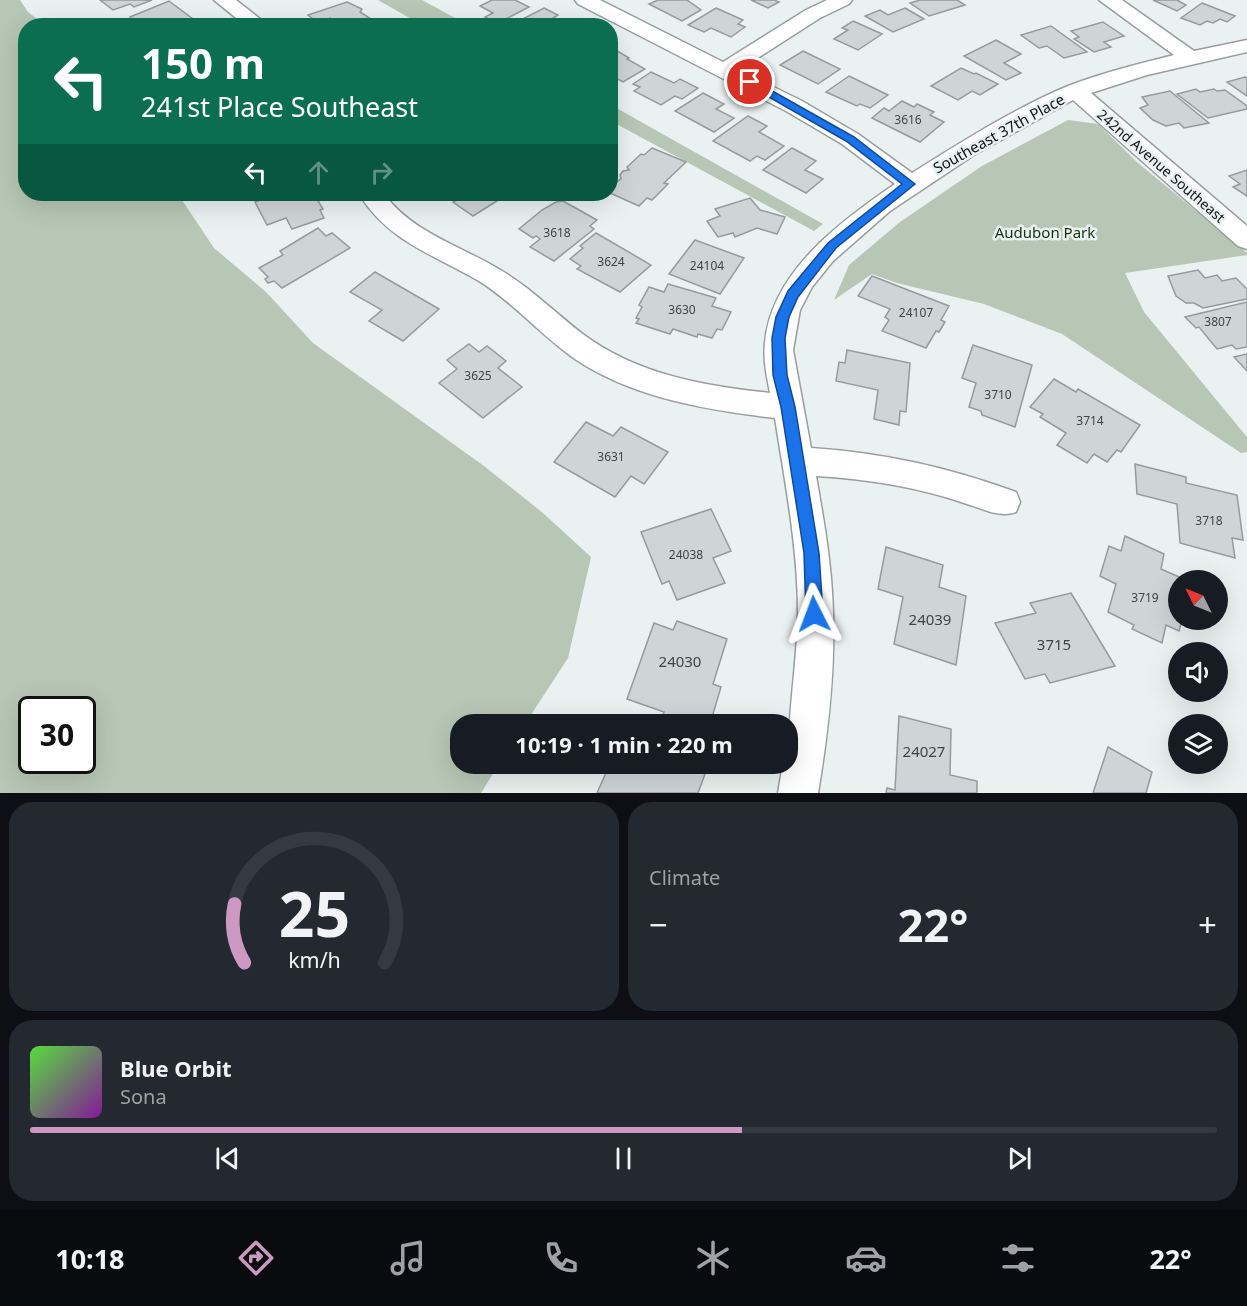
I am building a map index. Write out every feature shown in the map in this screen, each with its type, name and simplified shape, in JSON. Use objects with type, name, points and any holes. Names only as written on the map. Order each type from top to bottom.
[{"type":"street","points":[[224,0],[248,18]]},
{"type":"street","points":[[585,0],[726,70],[850,139],[910,184]]},
{"type":"street","points":[[726,70],[813,14],[842,0]]},
{"type":"street","points":[[1109,0],[1191,58]]},
{"type":"street","name":"Southeast 37th Place","points":[[798,793],[809,731],[816,655],[812,553],[798,461],[780,375],[779,338],[783,317],[792,295],[832,246],[910,184],[1025,116],[1076,92],[1125,75],[1247,46]]},
{"type":"street","name":"242nd Avenue Southeast","points":[[1076,92],[1247,240]]},
{"type":"street","points":[[377,201],[394,222],[414,237],[491,276],[587,352],[619,369],[667,387],[726,400],[788,407]]},
{"type":"street","points":[[798,461],[855,465],[942,481],[1004,502]]},
{"type":"green space","points":[[0,0],[20,0],[28,12],[36,18],[18,18],[18,201],[183,201],[214,248],[266,292],[313,343],[484,466],[543,513],[591,557],[568,658],[532,714],[450,714],[450,774],[493,774],[481,793],[0,793]]},
{"type":"green space","points":[[378,0],[422,0],[455,18],[410,18]]},
{"type":"green space","points":[[618,109],[823,224],[814,231],[618,125]]},
{"type":"green space","name":"Audubon Park","points":[[1068,120],[1098,124],[1138,163],[1247,253],[1247,255],[1125,273],[1144,312],[1247,437],[1247,452],[1241,453],[1062,334],[984,304],[897,283],[872,274],[834,300],[849,265],[900,222],[982,166]]},
{"type":"building","points":[[100,0],[152,0],[134,7],[130,4],[113,10]]},
{"type":"building","points":[[492,0],[515,0],[529,7],[508,18],[487,18],[485,17],[493,13],[480,6]]},
{"type":"building","points":[[658,0],[687,0],[701,10],[682,21],[649,4]]},
{"type":"building","points":[[751,0],[774,0],[779,2],[768,8]]},
{"type":"building","points":[[920,0],[957,0],[965,5],[929,16],[910,3]]},
{"type":"building","points":[[1153,0],[1177,0],[1186,5],[1177,11]]},
{"type":"building","points":[[169,1],[192,18],[130,18]]},
{"type":"building","points":[[347,2],[362,9],[360,12],[369,18],[312,18],[308,15]]},
{"type":"building","points":[[1202,3],[1235,16],[1227,22],[1220,19],[1213,23],[1207,21],[1200,25],[1181,18]]},
{"type":"building","points":[[544,8],[558,15],[553,18],[525,18]]},
{"type":"building","points":[[716,8],[743,20],[738,24],[745,27],[731,37],[711,28],[704,32],[688,25]]},
{"type":"building","points":[[905,8],[924,19],[893,32],[865,16],[880,10],[888,15]]},
{"type":"building","points":[[853,21],[882,34],[858,50],[834,39],[848,30],[842,28]]},
{"type":"building","points":[[1103,22],[1124,36],[1104,42],[1111,47],[1094,52],[1074,39],[1079,37],[1071,31]]},
{"type":"building","points":[[1051,26],[1087,52],[1064,58],[1047,46],[1039,48],[1021,35]]},
{"type":"building","points":[[996,40],[1021,54],[1004,63],[1021,73],[1006,80],[964,56]]},
{"type":"building","points":[[618,51],[645,69],[623,82],[618,79]]},
{"type":"building","points":[[803,51],[840,69],[818,84],[780,65]]},
{"type":"building","points":[[961,68],[998,84],[980,95],[972,91],[958,100],[931,86]]},
{"type":"building","points":[[651,72],[674,83],[680,79],[698,88],[682,99],[675,96],[661,105],[634,91],[640,87],[633,84]]},
{"type":"building","points":[[849,76],[888,95],[870,108],[860,104],[857,106],[826,92]]},
{"type":"building","points":[[1247,78],[1247,96],[1227,82]]},
{"type":"building","points":[[1196,89],[1200,92],[1214,89],[1225,90],[1247,106],[1247,109],[1208,118],[1177,94]]},
{"type":"building","points":[[1170,91],[1209,123],[1184,128],[1179,123],[1166,126],[1153,120],[1140,108],[1148,105],[1142,97]]},
{"type":"building","points":[[703,93],[724,104],[716,109],[734,118],[714,132],[675,111]]},
{"type":"building","points":[[902,101],[914,107],[917,104],[934,112],[930,115],[944,122],[920,142],[872,118],[884,108],[889,111]]},
{"type":"building","points":[[748,116],[767,126],[759,132],[784,146],[765,160],[757,156],[750,161],[713,141]]},
{"type":"building","points":[[652,148],[686,162],[664,183],[668,184],[652,200],[647,198],[639,206],[618,197],[618,181],[621,179],[620,175],[623,171],[629,170],[627,167],[641,154],[644,155]]},
{"type":"building","points":[[792,148],[816,161],[805,170],[823,179],[806,193],[763,170]]},
{"type":"building","points":[[1247,170],[1247,196],[1233,187],[1240,184],[1229,176]]},
{"type":"building","points":[[750,198],[760,210],[785,217],[777,234],[757,228],[735,237],[733,233],[718,237],[707,221],[720,216],[715,209]]},
{"type":"building","points":[[318,201],[323,209],[320,210],[324,218],[292,229],[286,218],[267,225],[255,202]]},
{"type":"building","points":[[455,201],[497,201],[473,216],[453,202]]},
{"type":"building","points":[[563,201],[597,220],[590,226],[594,229],[554,261],[530,247],[540,239],[536,236],[533,238],[519,229],[542,210],[556,202]]},
{"type":"building","points":[[318,228],[326,236],[332,233],[350,248],[282,288],[274,281],[268,283],[265,279],[268,277],[259,268],[283,255],[280,251]]},
{"type":"building","points":[[596,233],[651,265],[620,292],[577,269],[581,266],[570,259],[583,248],[580,246]]},
{"type":"building","points":[[695,240],[744,258],[720,294],[669,274]]},
{"type":"building","points":[[1198,270],[1205,278],[1217,275],[1222,281],[1236,278],[1247,289],[1247,299],[1203,308],[1194,303],[1186,303],[1176,296],[1168,276]]},
{"type":"building","points":[[375,272],[439,309],[403,341],[369,321],[382,310],[350,292]]},
{"type":"building","points":[[872,276],[949,306],[941,320],[945,322],[939,332],[936,331],[926,348],[882,331],[889,320],[885,317],[890,309],[858,296]]},
{"type":"building","points":[[668,284],[716,298],[712,306],[731,312],[722,330],[717,329],[712,338],[698,334],[697,337],[673,329],[670,334],[636,323],[642,307],[639,305],[649,287],[664,292]]},
{"type":"building","points":[[1247,302],[1247,347],[1236,349],[1232,345],[1217,349],[1199,327],[1196,328],[1185,317]]},
{"type":"building","points":[[469,344],[479,352],[487,346],[506,361],[498,368],[522,387],[483,418],[439,383],[457,369],[447,360]]},
{"type":"building","points":[[973,345],[1032,365],[1015,427],[982,415],[981,411],[969,407],[976,383],[962,378]]},
{"type":"building","points":[[847,350],[910,363],[906,412],[900,411],[899,425],[874,419],[878,390],[836,381],[839,362],[845,363]]},
{"type":"building","points":[[1247,354],[1247,371],[1234,357]]},
{"type":"building","points":[[1054,379],[1076,392],[1078,389],[1140,425],[1121,452],[1117,450],[1107,462],[1094,454],[1087,463],[1057,445],[1066,433],[1040,417],[1043,414],[1030,407]]},
{"type":"building","points":[[586,422],[613,436],[621,427],[668,452],[644,484],[631,476],[615,497],[554,462]]},
{"type":"building","points":[[1135,464],[1186,477],[1186,483],[1237,495],[1243,540],[1232,538],[1235,558],[1180,543],[1177,504],[1137,494]]},
{"type":"building","points":[[711,509],[731,551],[713,558],[725,583],[677,600],[669,581],[662,584],[641,532]]},
{"type":"building","points":[[1125,536],[1164,554],[1161,569],[1168,572],[1168,626],[1166,625],[1162,643],[1132,629],[1134,625],[1108,612],[1116,584],[1100,576],[1109,546],[1121,551]]},
{"type":"building","points":[[886,547],[943,565],[939,587],[966,596],[956,665],[894,644],[903,597],[878,589]]},
{"type":"building","points":[[1071,593],[1115,666],[1050,683],[1045,674],[1025,679],[995,623],[1036,613],[1030,603]]},
{"type":"building","points":[[677,621],[727,639],[713,684],[721,687],[713,714],[663,714],[664,712],[627,699],[654,623],[673,630]]},
{"type":"building","points":[[899,716],[951,729],[950,775],[977,781],[977,793],[886,793],[887,788],[895,790]]},
{"type":"building","points":[[1108,747],[1152,772],[1146,793],[1093,793]]},
{"type":"building","points":[[606,774],[705,774],[698,793],[597,793]]},
{"type":"route","points":[[750,82],[850,139],[910,184],[832,246],[792,295],[783,317],[779,338],[780,375],[798,461],[812,553],[814,614]]}]
